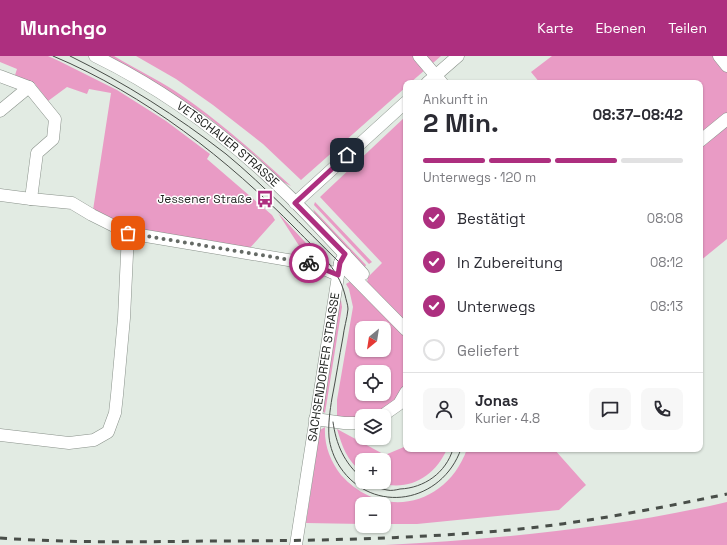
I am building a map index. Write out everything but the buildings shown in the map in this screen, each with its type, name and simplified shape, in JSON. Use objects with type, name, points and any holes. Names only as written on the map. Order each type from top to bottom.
[{"type":"street","name":"VETSCHAUER STRASSE","points":[[95,56],[149,86],[204,123],[254,164],[295,203],[341,264],[363,274]]},
{"type":"street","points":[[419,56],[435,80],[458,56]]},
{"type":"street","points":[[719,56],[727,66]]},
{"type":"street","points":[[0,76],[29,87],[55,119],[53,139],[37,153],[31,199]]},
{"type":"street","points":[[0,111],[29,87]]},
{"type":"street","points":[[295,203],[403,105]]},
{"type":"street","points":[[703,139],[727,119]]},
{"type":"street","name":"SACHSENDORFER STRASSE","points":[[0,195],[72,203],[128,233],[310,268],[341,264],[296,545]]},
{"type":"street","points":[[0,435],[69,443],[94,440],[108,432],[115,413],[117,394],[124,318],[128,233]]},
{"type":"street","points":[[341,264],[403,327]]},
{"type":"street","points":[[391,410],[399,404],[403,397]]},
{"type":"street","points":[[315,419],[355,423]]},
{"type":"shaded area","points":[[0,56],[48,56],[117,90],[166,121],[210,154],[207,159],[272,215],[275,220],[249,249],[133,231],[93,210],[111,93],[89,89],[87,94],[67,87],[48,101],[35,84],[15,75],[17,69],[0,62]]},
{"type":"shaded area","points":[[109,56],[114,56],[152,77],[191,102],[235,136],[291,186],[283,182],[257,157],[209,118],[172,93]]},
{"type":"shaded area","points":[[136,56],[441,56],[413,80],[403,80],[403,90],[301,180],[263,144],[213,105],[176,79]]},
{"type":"shaded area","points":[[552,56],[716,56],[727,69],[727,116],[703,131],[703,80],[538,80],[531,72]]},
{"type":"shaded area","points":[[403,119],[403,319],[367,283],[368,277],[382,263],[320,197]]},
{"type":"shaded area","points":[[727,124],[727,239],[703,259],[703,144]]},
{"type":"shaded area","points":[[315,202],[372,262],[369,264],[314,205]]},
{"type":"shaded area","points":[[313,209],[366,265],[365,267],[315,214]]},
{"type":"shaded area","points":[[278,213],[319,257],[312,258],[305,255]]},
{"type":"shaded area","points":[[351,281],[390,321],[355,321],[355,357],[391,357],[391,322],[403,334],[403,388],[394,402],[384,409],[355,409],[355,417],[337,417],[337,400],[353,307],[349,289],[346,284]]},
{"type":"shaded area","points":[[340,294],[342,307],[325,413],[321,410]]},
{"type":"shaded area","points":[[325,427],[327,446],[337,470],[355,487],[355,489],[373,497],[355,497],[355,524],[306,523],[320,430]]},
{"type":"shaded area","points":[[337,429],[355,439],[355,445],[367,445],[381,453],[355,453],[355,466],[343,447]]},
{"type":"shaded area","points":[[403,447],[403,452],[446,452],[435,468],[427,475],[409,484],[391,485],[391,453],[390,453]]},
{"type":"shaded area","points":[[466,452],[557,452],[586,485],[559,510],[417,524],[391,524],[391,501],[412,501],[429,494],[445,484],[458,468]]},
{"type":"shaded area","points":[[727,502],[727,545],[385,545],[514,536],[557,531],[642,519]]},
{"type":"tram line","points":[[53,56],[121,90],[153,109],[184,131],[242,178],[319,252],[332,267],[342,285],[348,309],[331,407],[329,437],[331,449],[338,464],[354,483],[370,492],[388,497],[406,497],[423,491],[439,481],[452,467],[460,452]]},
{"type":"tram line","points":[[70,56],[111,77],[150,101],[189,126],[226,154],[270,193],[340,263]]},
{"type":"tram line","points":[[333,422],[336,438],[342,453],[355,471]]},
{"type":"tram line","points":[[384,489],[390,490],[409,488],[417,486],[433,478],[445,465],[452,452]]},
{"type":"railway","points":[[0,538],[52,541],[131,542],[322,540],[435,536],[565,524],[727,494]]},
{"type":"way so far","points":[[128,233],[309,263]]},
{"type":"place","name":"Jessener Straße","points":[[265,199]]},
{"type":"route","points":[[309,263],[338,275],[340,263],[345,254],[295,203],[347,155]]}]
